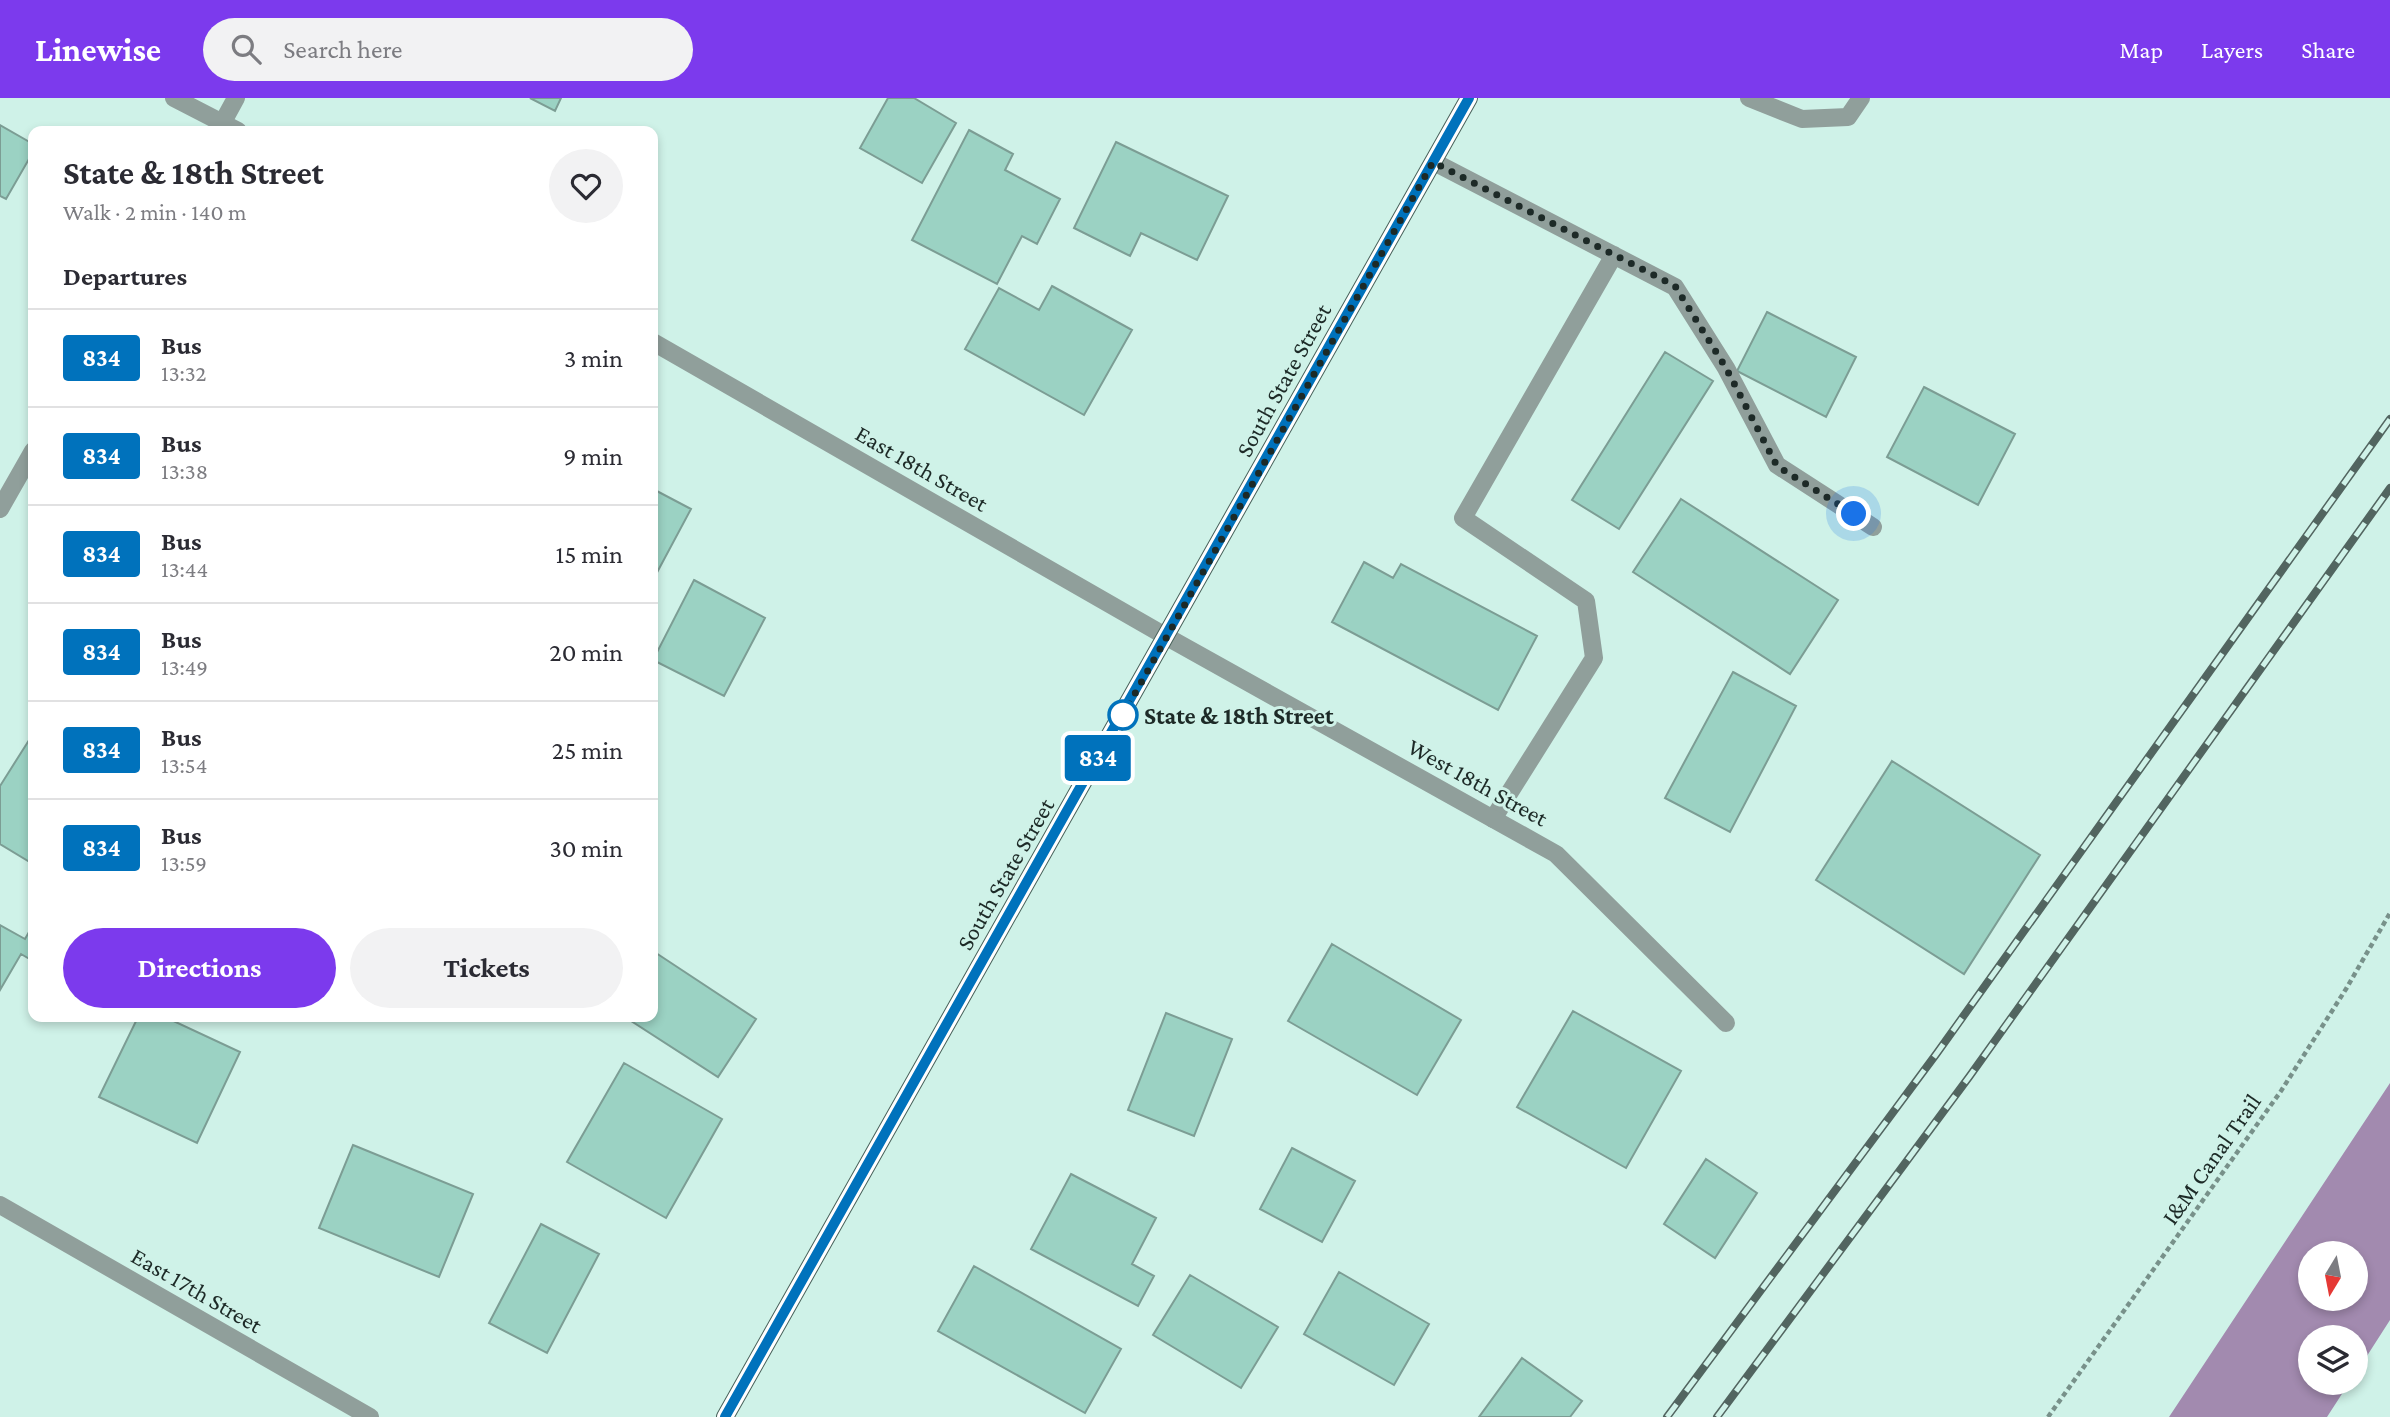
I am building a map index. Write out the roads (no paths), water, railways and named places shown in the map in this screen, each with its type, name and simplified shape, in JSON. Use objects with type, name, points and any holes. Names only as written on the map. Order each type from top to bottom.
[{"type":"main road","name":"South State Street","points":[[725,1417],[1469,98]]},
{"type":"street","points":[[174,98],[221,126]]},
{"type":"street","points":[[227,126],[236,98]]},
{"type":"street","points":[[1749,98],[1802,118],[1848,117],[1861,98]]},
{"type":"street","points":[[1433,162],[1675,286],[1726,368],[1777,466],[1873,527]]},
{"type":"street","points":[[1493,819],[1594,658],[1586,601],[1463,518],[1614,255]]},
{"type":"street","name":"East 18th Street","points":[[658,345],[1167,637]]},
{"type":"street","points":[[0,509],[28,460]]},
{"type":"street","name":"West 18th Street","points":[[1167,637],[1556,854],[1726,1023]]},
{"type":"street","name":"East 17th Street","points":[[0,1205],[370,1417]]},
{"type":"railway","points":[[1667,1417],[1937,1053],[2390,419]]},
{"type":"railway","points":[[1717,1417],[1969,1077],[2390,488]]},
{"type":"place","name":"State & 18th Street","points":[[1123,715]]}]
